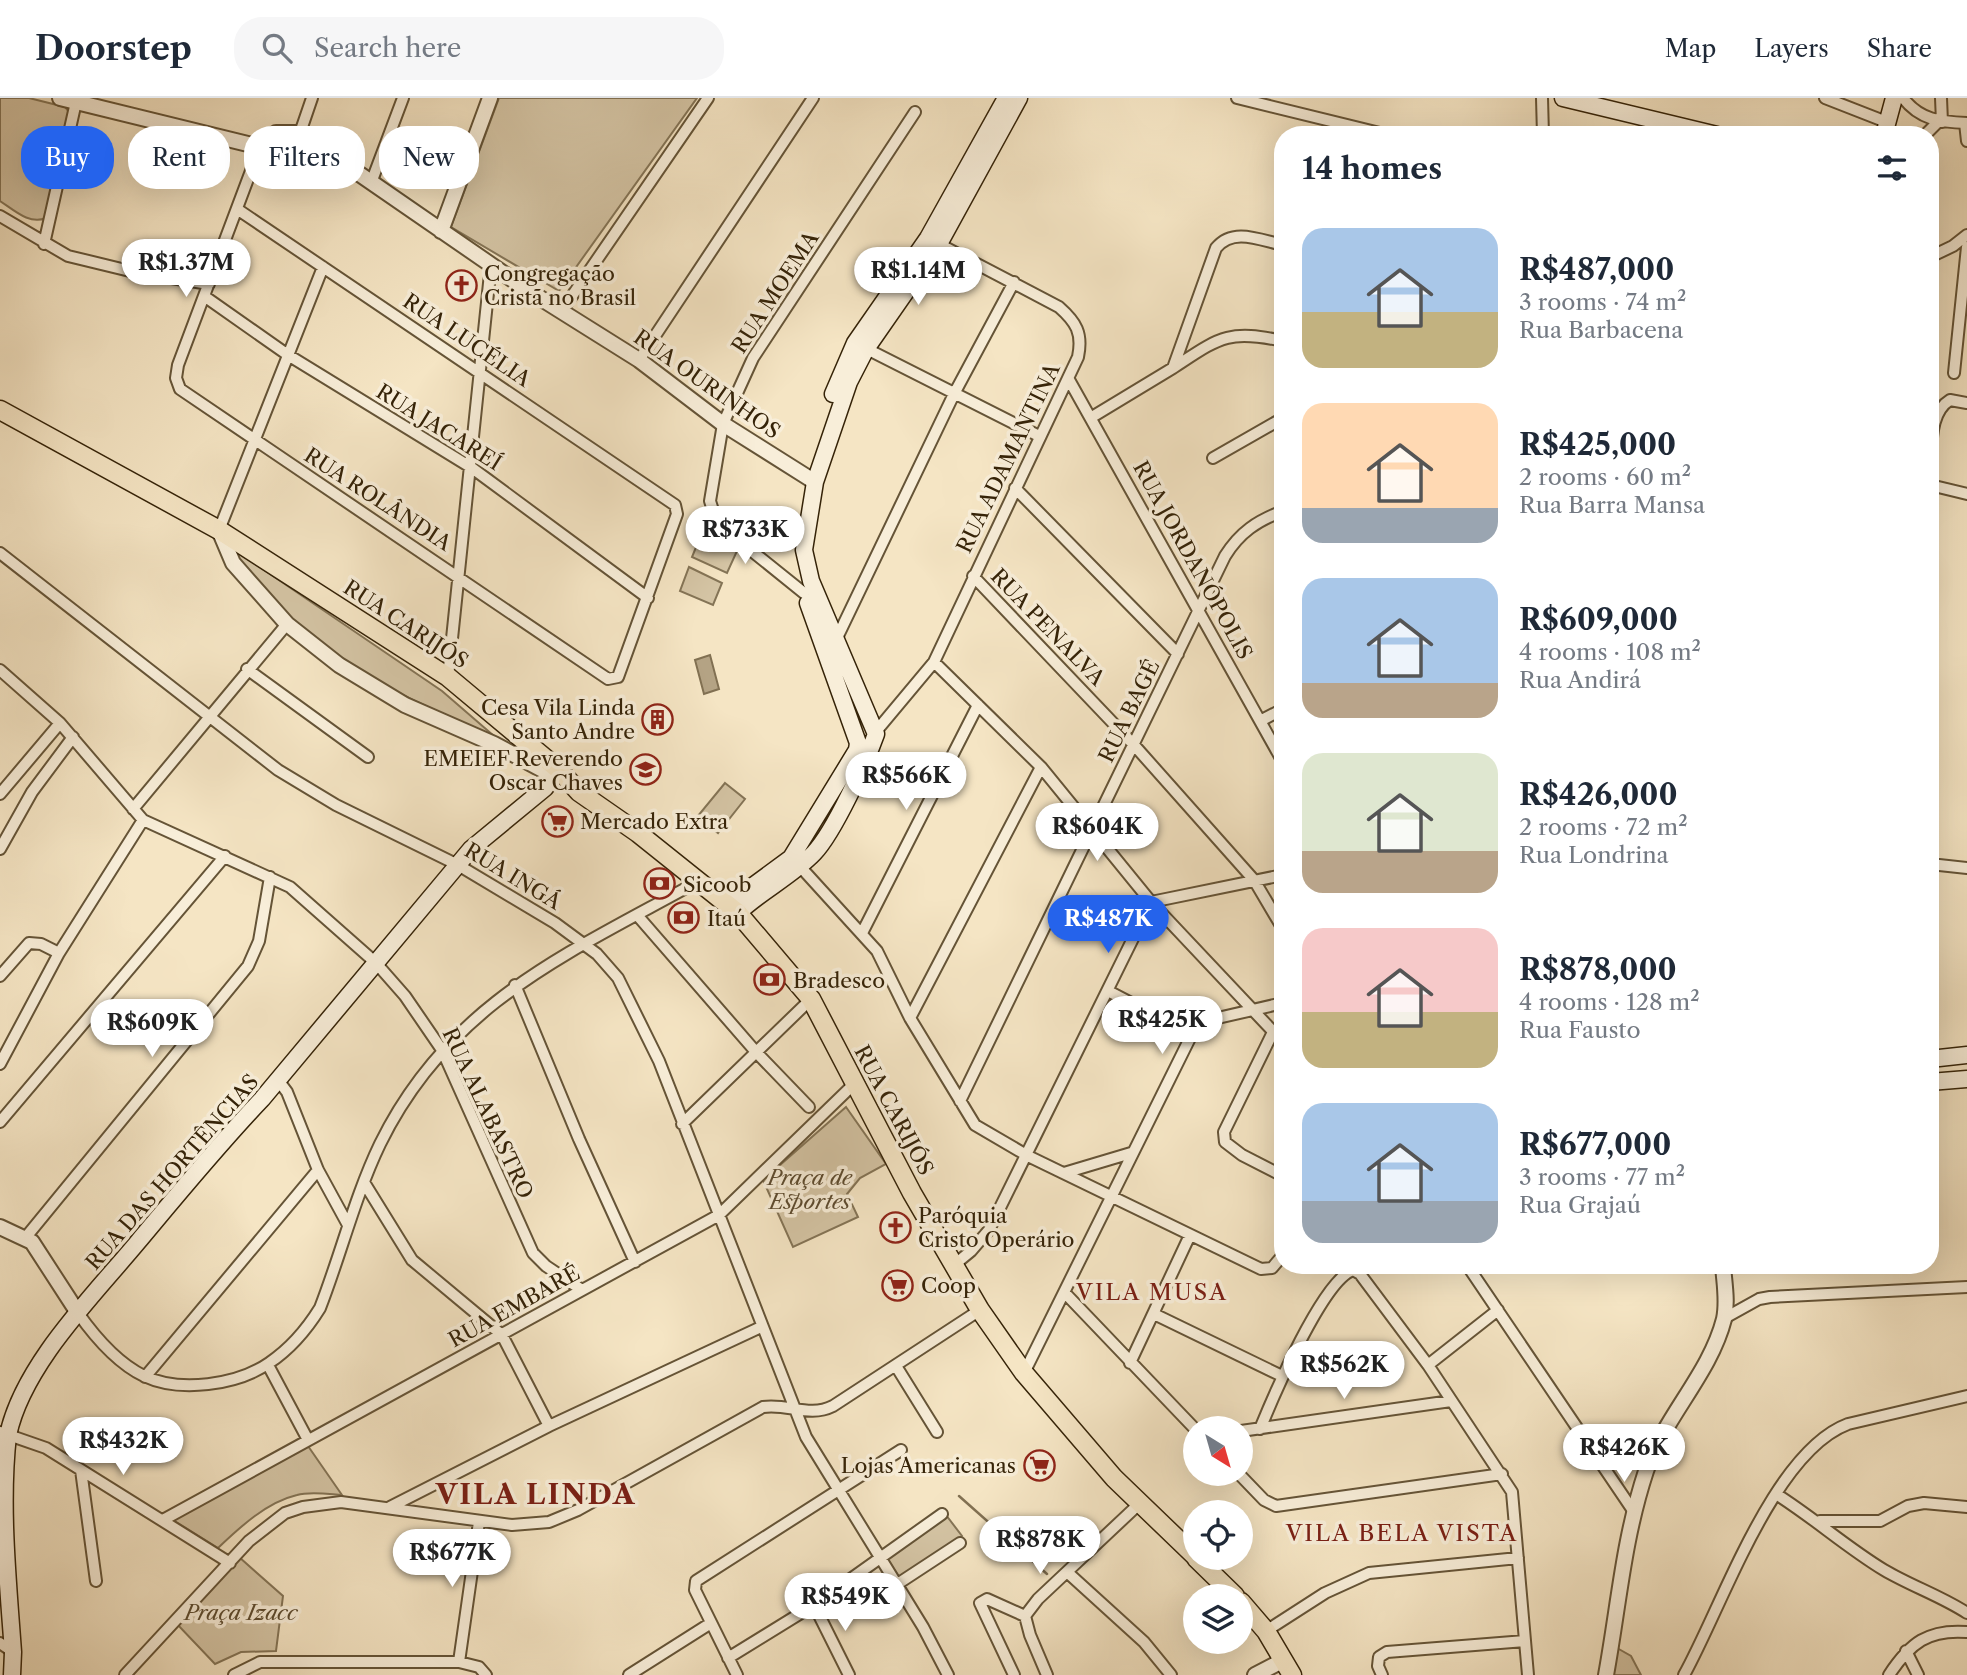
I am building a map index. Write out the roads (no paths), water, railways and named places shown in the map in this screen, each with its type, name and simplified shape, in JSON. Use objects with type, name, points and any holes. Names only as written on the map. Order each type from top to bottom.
[{"type":"main road","points":[[934,241],[1006,98]]},
{"type":"main road","points":[[796,862],[858,743],[804,593],[796,543],[810,479],[842,367],[861,346],[934,241],[1019,98]]},
{"type":"main road","points":[[1563,98],[1680,126]]},
{"type":"main road","points":[[1888,125],[1894,98]]},
{"type":"main road","name":"RUA CARIJÓS","points":[[0,411],[219,530],[448,677],[556,773],[625,815],[638,833],[732,909],[811,999],[854,1084],[954,1265],[980,1310],[1024,1373],[1139,1504],[1183,1545]]},
{"type":"main road","points":[[732,909],[796,862],[816,851],[864,765],[876,734],[822,611],[804,550],[810,479]]},
{"type":"main road","name":"RUA DAS HORTÊNCIAS","points":[[12,1675],[6,1647],[2,1490],[4,1432],[34,1374],[78,1313],[471,849],[545,788],[556,773]]},
{"type":"main road","points":[[1939,1058],[1967,1055]]},
{"type":"main road","points":[[1939,1081],[1967,1079]]},
{"type":"main road","name":"RUA CARIJÓS","points":[[1209,1570],[1223,1584]]},
{"type":"main road","points":[[1253,1616],[1266,1631],[1288,1667]]},
{"type":"street","points":[[60,98],[244,142]]},
{"type":"street","points":[[302,126],[312,98]]},
{"type":"street","points":[[371,183],[403,98]]},
{"type":"street","points":[[441,231],[490,98]]},
{"type":"street","points":[[561,312],[708,98]]},
{"type":"street","points":[[639,360],[813,98]]},
{"type":"street","points":[[1237,98],[1351,126]]},
{"type":"street","points":[[1542,98],[1543,126]]},
{"type":"street","points":[[1825,98],[1888,125],[1912,111]]},
{"type":"street","points":[[1903,98],[1912,111],[1940,122],[1966,123],[1967,141]]},
{"type":"street","points":[[1935,126],[1940,122],[1941,98]]},
{"type":"street","points":[[44,244],[76,102]]},
{"type":"street","name":"RUA MOEMA","points":[[804,593],[717,523],[712,516],[710,501],[723,424],[754,358],[915,112]]},
{"type":"street","name":"RUA OURINHOS","points":[[365,179],[561,312],[639,360],[723,424],[810,479]]},
{"type":"street","name":"RUA ROLÂNDIA","points":[[244,189],[178,365],[178,383],[197,402],[608,678],[614,679],[621,673],[677,514],[676,505]]},
{"type":"street","name":"RUA LUCÉLIA","points":[[237,209],[676,505]]},
{"type":"street","points":[[0,216],[61,254],[209,284]]},
{"type":"street","points":[[1939,253],[1967,235]]},
{"type":"street","points":[[1173,368],[1216,248],[1222,241],[1240,236],[1274,243]]},
{"type":"street","name":"RUA ADAMANTINA","points":[[858,743],[876,734],[934,662],[972,576],[1078,357],[1082,340],[1074,321],[1059,307],[934,241]]},
{"type":"street","points":[[1954,373],[1962,318],[1967,247]]},
{"type":"street","points":[[448,677],[472,468],[491,264]]},
{"type":"street","points":[[219,530],[323,267]]},
{"type":"street","points":[[827,657],[954,394],[1014,282]]},
{"type":"street","name":"RUA JACAREÍ","points":[[204,296],[288,355],[472,468],[648,598]]},
{"type":"street","points":[[1092,417],[1215,341],[1233,335],[1251,334],[1274,339]]},
{"type":"street","points":[[861,346],[1039,436]]},
{"type":"street","name":"RUA JORDANÓPOLIS","points":[[1068,378],[1274,747]]},
{"type":"street","points":[[1939,412],[1950,400],[1967,403]]},
{"type":"street","points":[[1213,458],[1274,423]]},
{"type":"street","points":[[1939,487],[1967,494]]},
{"type":"street","points":[[1015,488],[1178,654]]},
{"type":"street","name":"RUA BAGÉ","points":[[960,1101],[1225,556],[1239,535],[1262,519],[1274,514]]},
{"type":"street","name":"RUA CARIJÓS","points":[[219,530],[233,563],[287,624],[339,665],[405,705],[556,773]]},
{"type":"street","name":"RUA INGÁ","points":[[0,553],[259,755],[324,798],[458,865],[585,944],[618,978],[639,1016],[793,1409],[838,1492],[948,1675]]},
{"type":"street","name":"RUA PENALVA","points":[[972,576],[1134,745],[1254,880],[1274,914]]},
{"type":"street","points":[[822,611],[844,620]]},
{"type":"street","points":[[133,809],[287,624]]},
{"type":"street","points":[[934,662],[1041,767],[1092,833],[1151,902],[1273,1032],[1224,1132],[1225,1142],[1231,1149],[1274,1171]]},
{"type":"street","points":[[247,669],[368,757]]},
{"type":"street","name":"RUA ALABASTRO","points":[[0,670],[60,723],[143,820],[289,887],[376,963],[405,996],[442,1050],[533,1253],[546,1266],[582,1290]]},
{"type":"street","points":[[862,933],[978,705]]},
{"type":"street","points":[[1259,721],[1274,714]]},
{"type":"street","points":[[0,793],[60,723]]},
{"type":"street","points":[[0,849],[32,792],[73,737]]},
{"type":"street","points":[[910,1018],[1041,767]]},
{"type":"street","points":[[0,1064],[59,953],[143,820]]},
{"type":"street","points":[[0,1122],[225,856]]},
{"type":"street","points":[[796,862],[877,951],[910,1018],[975,1125],[1028,1156],[1261,1269],[1274,1262]]},
{"type":"street","points":[[1939,865],[1967,868]]},
{"type":"street","points":[[26,1237],[248,966],[258,941],[270,877]]},
{"type":"street","points":[[1151,902],[1274,877]]},
{"type":"street","points":[[0,1227],[26,1237],[37,1248],[78,1313],[124,1364],[145,1377],[167,1383],[217,1383],[268,1365],[307,1328],[320,1308],[380,1143],[442,1050],[479,1013],[516,985],[697,882]]},
{"type":"street","points":[[954,1265],[983,1239],[1028,1156],[1151,902]]},
{"type":"street","points":[[637,915],[756,1052],[809,1107]]},
{"type":"street","points":[[0,976],[29,943],[41,944],[59,953]]},
{"type":"street","points":[[516,985],[579,1139],[635,1262]]},
{"type":"street","points":[[1108,991],[1191,1034]]},
{"type":"street","points":[[681,1124],[811,999]]},
{"type":"street","points":[[1024,1373],[1191,1034],[1200,1023],[1274,1005]]},
{"type":"street","points":[[278,1080],[287,1092],[318,1170],[348,1225]]},
{"type":"street","name":"RUA EMBARÉ","points":[[163,1520],[719,1215],[854,1084]]},
{"type":"street","points":[[1064,1173],[1131,1153]]},
{"type":"street","points":[[145,1377],[318,1170]]},
{"type":"street","points":[[365,1184],[412,1260],[502,1335],[549,1426]]},
{"type":"street","points":[[1130,1363],[1190,1234]]},
{"type":"street","points":[[1260,1429],[1282,1376],[1336,1281],[1347,1274]]},
{"type":"street","points":[[1360,1274],[1428,1366],[1512,1492],[1528,1675]]},
{"type":"street","points":[[1472,1274],[1634,1512]]},
{"type":"street","points":[[1606,1675],[1622,1559],[1647,1467],[1707,1361],[1724,1319],[1723,1274]]},
{"type":"street","points":[[1724,1319],[1759,1299],[1770,1297],[1967,1287]]},
{"type":"street","points":[[1064,1292],[1183,1417]]},
{"type":"street","points":[[125,1675],[263,1529],[285,1514],[303,1507],[341,1502],[479,1522],[531,1525],[549,1522],[578,1510],[763,1407],[777,1405],[807,1412],[824,1410],[980,1310]]},
{"type":"street","points":[[1428,1366],[1498,1310]]},
{"type":"street","points":[[1154,1314],[1282,1376]]},
{"type":"street","points":[[390,1507],[549,1426],[761,1327]]},
{"type":"street","points":[[268,1365],[308,1440]]},
{"type":"street","points":[[896,1366],[937,1432]]},
{"type":"street","points":[[1685,1675],[1776,1494],[1789,1475],[1834,1429],[1967,1396]]},
{"type":"street","points":[[1253,1430],[1451,1401]]},
{"type":"street","points":[[4,1432],[46,1448],[230,1563]]},
{"type":"street","points":[[737,1675],[695,1590],[696,1581],[901,1450]]},
{"type":"street","points":[[81,1470],[96,1581]]},
{"type":"street","points":[[1251,1486],[1264,1500],[1276,1506],[1502,1474]]},
{"type":"street","points":[[1776,1494],[1819,1521],[1885,1570],[1967,1613]]},
{"type":"street","points":[[1819,1521],[1880,1521],[1908,1506],[1924,1503],[1967,1507]]},
{"type":"street","points":[[1026,1616],[1067,1572],[1139,1504]]},
{"type":"street","points":[[728,1658],[814,1605],[942,1514]]},
{"type":"street","points":[[459,1662],[479,1522]]},
{"type":"street","points":[[896,1585],[960,1543]]},
{"type":"street","points":[[1266,1631],[1325,1593],[1369,1573],[1518,1558]]},
{"type":"street","points":[[1067,1572],[1144,1642],[1169,1672]]},
{"type":"street","points":[[1014,1675],[980,1603],[986,1599],[1026,1616]]},
{"type":"street","points":[[814,1605],[849,1675]]},
{"type":"street","points":[[1026,1616],[1030,1635],[1047,1675]]},
{"type":"street","points":[[629,1675],[711,1623]]},
{"type":"street","points":[[1889,1675],[1906,1651],[1927,1636],[1944,1630],[1967,1632]]},
{"type":"street","points":[[1382,1675],[1378,1667],[1380,1657],[1387,1652],[1525,1641]]},
{"type":"street","points":[[1906,1651],[1918,1675]]},
{"type":"street","points":[[234,1675],[260,1662],[459,1662],[478,1667],[486,1675]]},
{"type":"street","points":[[1255,1675],[1288,1667]]},
{"type":"waterway","points":[[959,1496],[1047,1574]]},
{"type":"place","name":"Congregação Cristã no Brasil","points":[[461,285]]},
{"type":"place","name":"Cesa Vila Linda Santo Andre","points":[[658,719]]},
{"type":"place","name":"EMEIEF Reverendo Oscar Chaves","points":[[646,770]]},
{"type":"place","name":"Mercado Extra","points":[[557,821]]},
{"type":"place","name":"Sicoob","points":[[660,884]]},
{"type":"place","name":"Itaú","points":[[684,918]]},
{"type":"place","name":"Bradesco","points":[[770,980]]},
{"type":"place","name":"Paróquia Cristo Operário","points":[[895,1227]]},
{"type":"place","name":"Coop","points":[[898,1285]]},
{"type":"place","name":"Lojas Americanas","points":[[1039,1465]]},
{"type":"district","name":"VILA MUSA","points":[[1152,1292]]},
{"type":"district","name":"VILA LINDA","points":[[536,1494]]},
{"type":"district","name":"VILA BELA VISTA","points":[[1402,1533]]},
{"type":"park label","name":"Praça de Esportes","points":[[810,1189]]},
{"type":"park label","name":"Praça Izacc","points":[[241,1612]]}]
